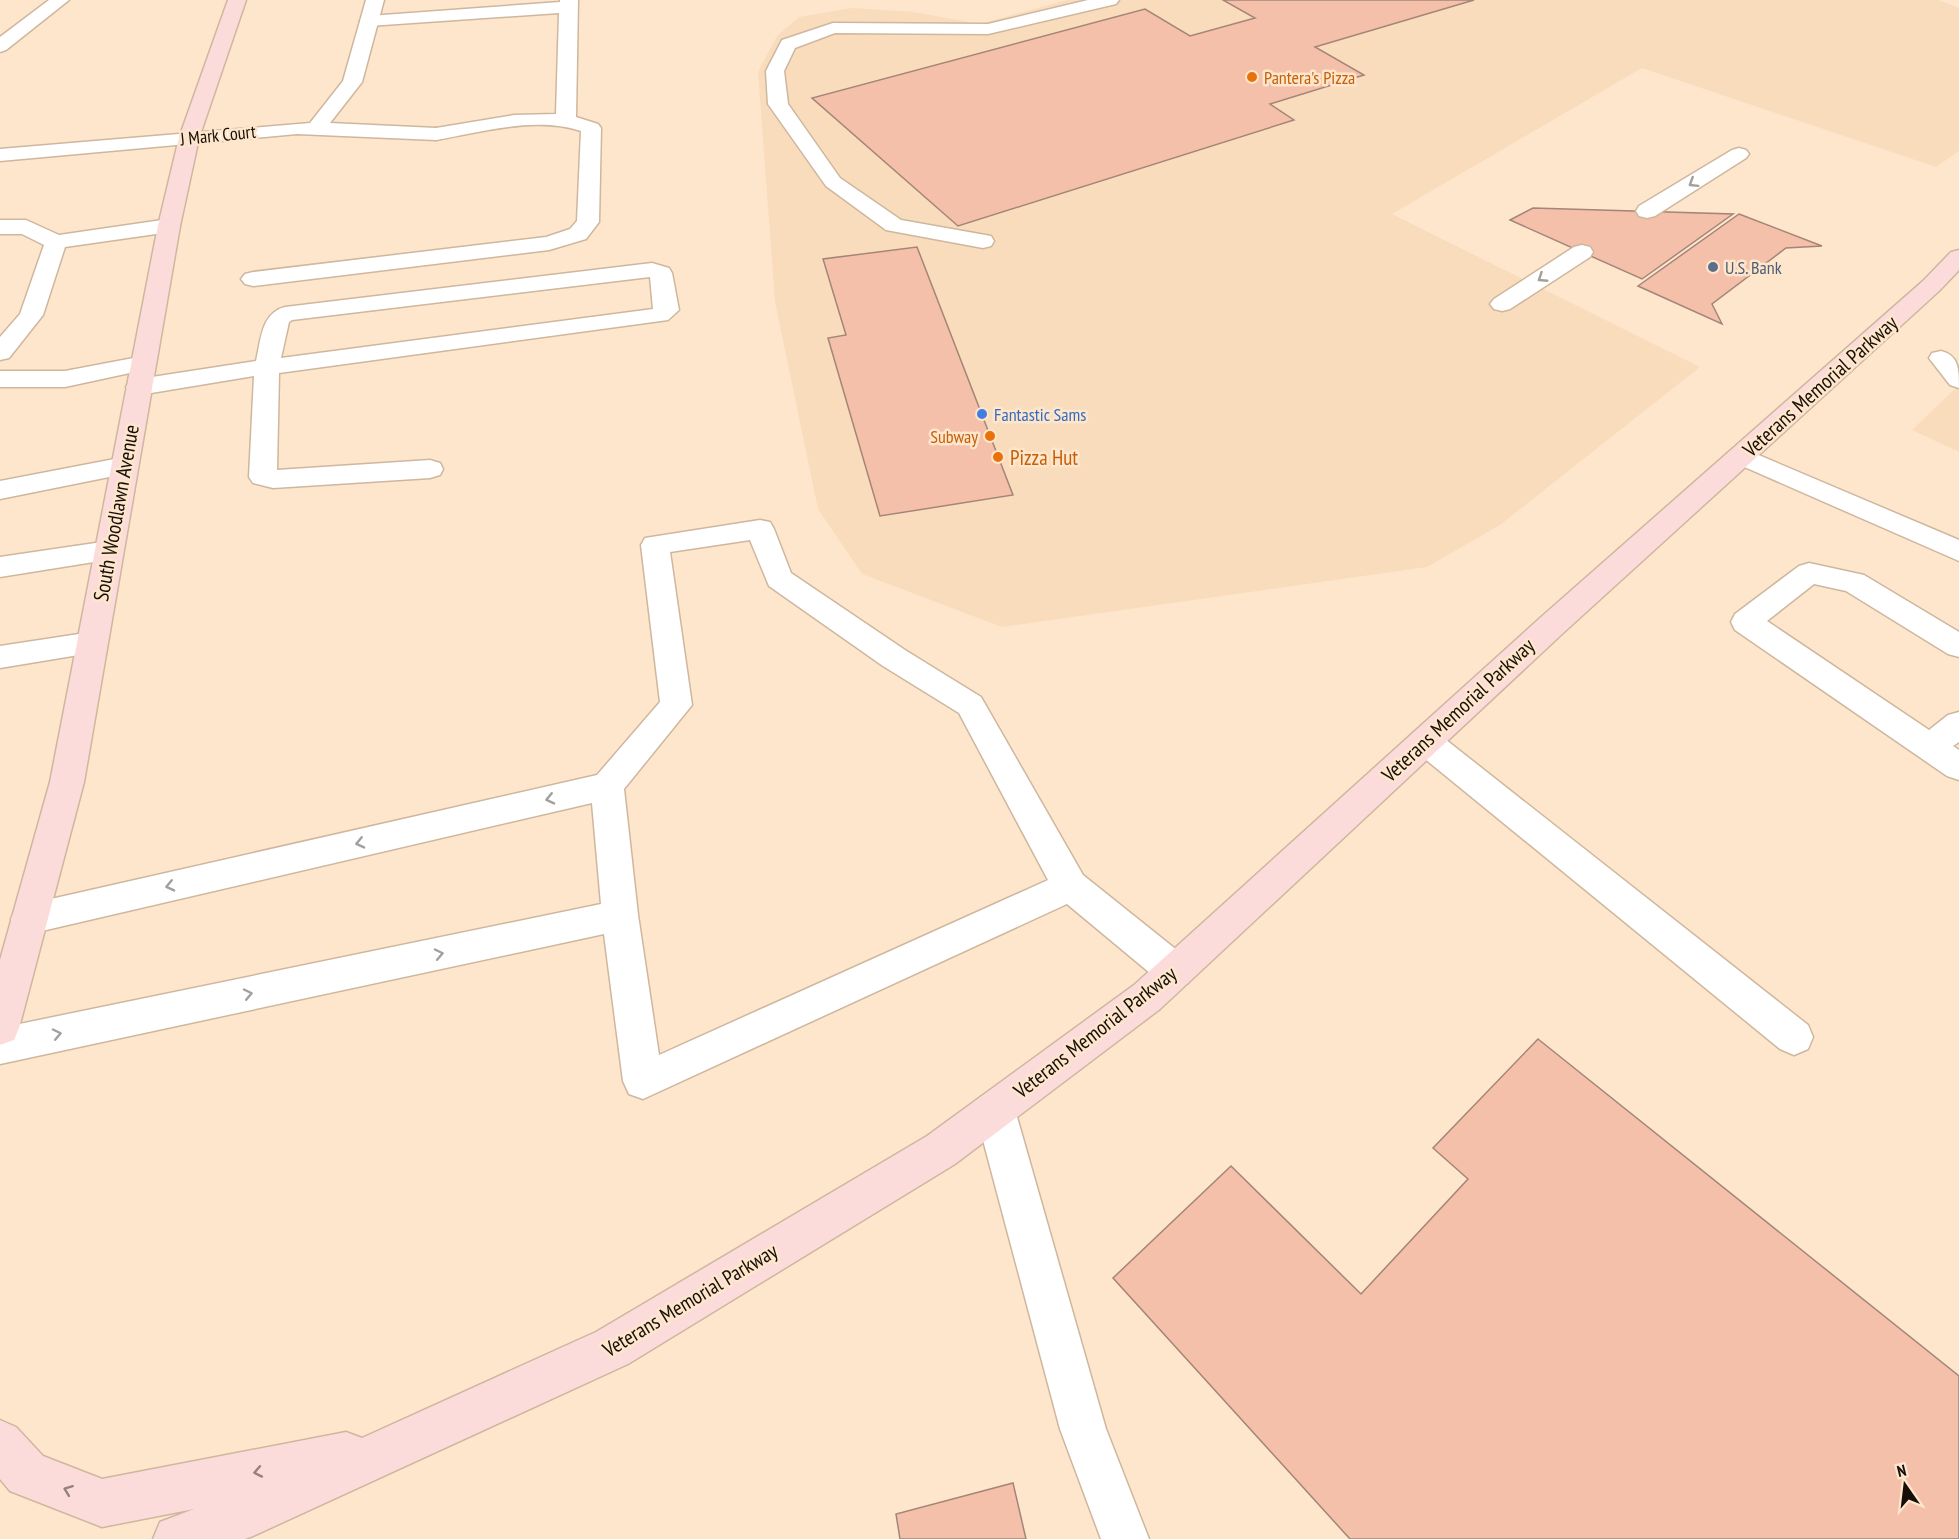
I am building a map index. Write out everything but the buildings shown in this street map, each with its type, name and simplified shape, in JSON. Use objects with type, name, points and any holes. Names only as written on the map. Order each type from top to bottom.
[{"type":"street","points":[[0,46],[60,0]]},
{"type":"street","name":"South Woodlawn Avenue","points":[[0,1028],[67,782],[169,226],[189,138],[237,0]]},
{"type":"street","points":[[317,127],[352,82],[375,0]]},
{"type":"street","points":[[983,241],[894,225],[833,182],[778,104],[775,71],[788,44],[833,28],[988,29],[1110,0]]},
{"type":"street","points":[[253,279],[549,243],[578,234],[588,222],[591,128],[566,119],[569,3],[369,21]]},
{"type":"street","name":"J Mark Court","points":[[0,156],[317,127],[436,134],[529,120],[566,119]]},
{"type":"street","points":[[1647,211],[1739,154]]},
{"type":"street","points":[[0,227],[26,227],[56,242],[169,226]]},
{"type":"street","points":[[0,352],[31,315],[56,242]]},
{"type":"street","points":[[1502,304],[1582,252]]},
{"type":"street","name":"Veterans Memorial Parkway","points":[[177,1539],[252,1512],[612,1348],[941,1150],[1146,997],[1425,741],[1931,286],[1959,257]]},
{"type":"street","points":[[0,379],[65,379],[267,367],[660,315],[667,309],[661,273],[652,270],[285,314],[278,319],[267,367],[263,477],[273,479],[430,470]]},
{"type":"street","points":[[1941,358],[1959,380]]},
{"type":"street","points":[[1742,456],[1959,551]]},
{"type":"street","points":[[0,490],[125,466]]},
{"type":"street","points":[[30,919],[607,786],[676,705],[655,545],[760,530],[779,579],[970,705],[1070,886],[1175,971]]},
{"type":"street","points":[[0,567],[110,551]]},
{"type":"street","points":[[1959,646],[1854,582],[1809,573],[1746,622],[1959,767]]},
{"type":"street","points":[[0,657],[92,643]]},
{"type":"street","points":[[1929,747],[1959,724]]},
{"type":"street","points":[[1425,741],[1794,1037]]},
{"type":"street","points":[[607,786],[620,915],[643,1081],[1070,886]]},
{"type":"street","points":[[0,1046],[620,915]]},
{"type":"street","points":[[995,1110],[1083,1429],[1125,1539]]},
{"type":"street","points":[[0,1443],[27,1474],[102,1503],[398,1445]]},
{"type":"street","points":[[246,1539],[398,1445]]},
{"type":"shaded area","points":[[1067,0],[1939,0],[1959,8],[1959,151],[1936,167],[1642,68],[1392,214],[1700,367],[1500,525],[1427,567],[1002,627],[862,574],[818,509],[775,302],[758,72],[777,36],[799,17],[852,8],[914,12],[979,24]]},
{"type":"shaded area","points":[[1959,385],[1959,452],[1912,430]]},
{"type":"place","name":"Pantera's Pizza","points":[[1252,77]]},
{"type":"place","name":"U.S. Bank","points":[[1713,267]]},
{"type":"place","name":"Fantastic Sams","points":[[982,414]]},
{"type":"place","name":"Subway","points":[[990,436]]},
{"type":"place","name":"Pizza Hut","points":[[998,457]]}]
